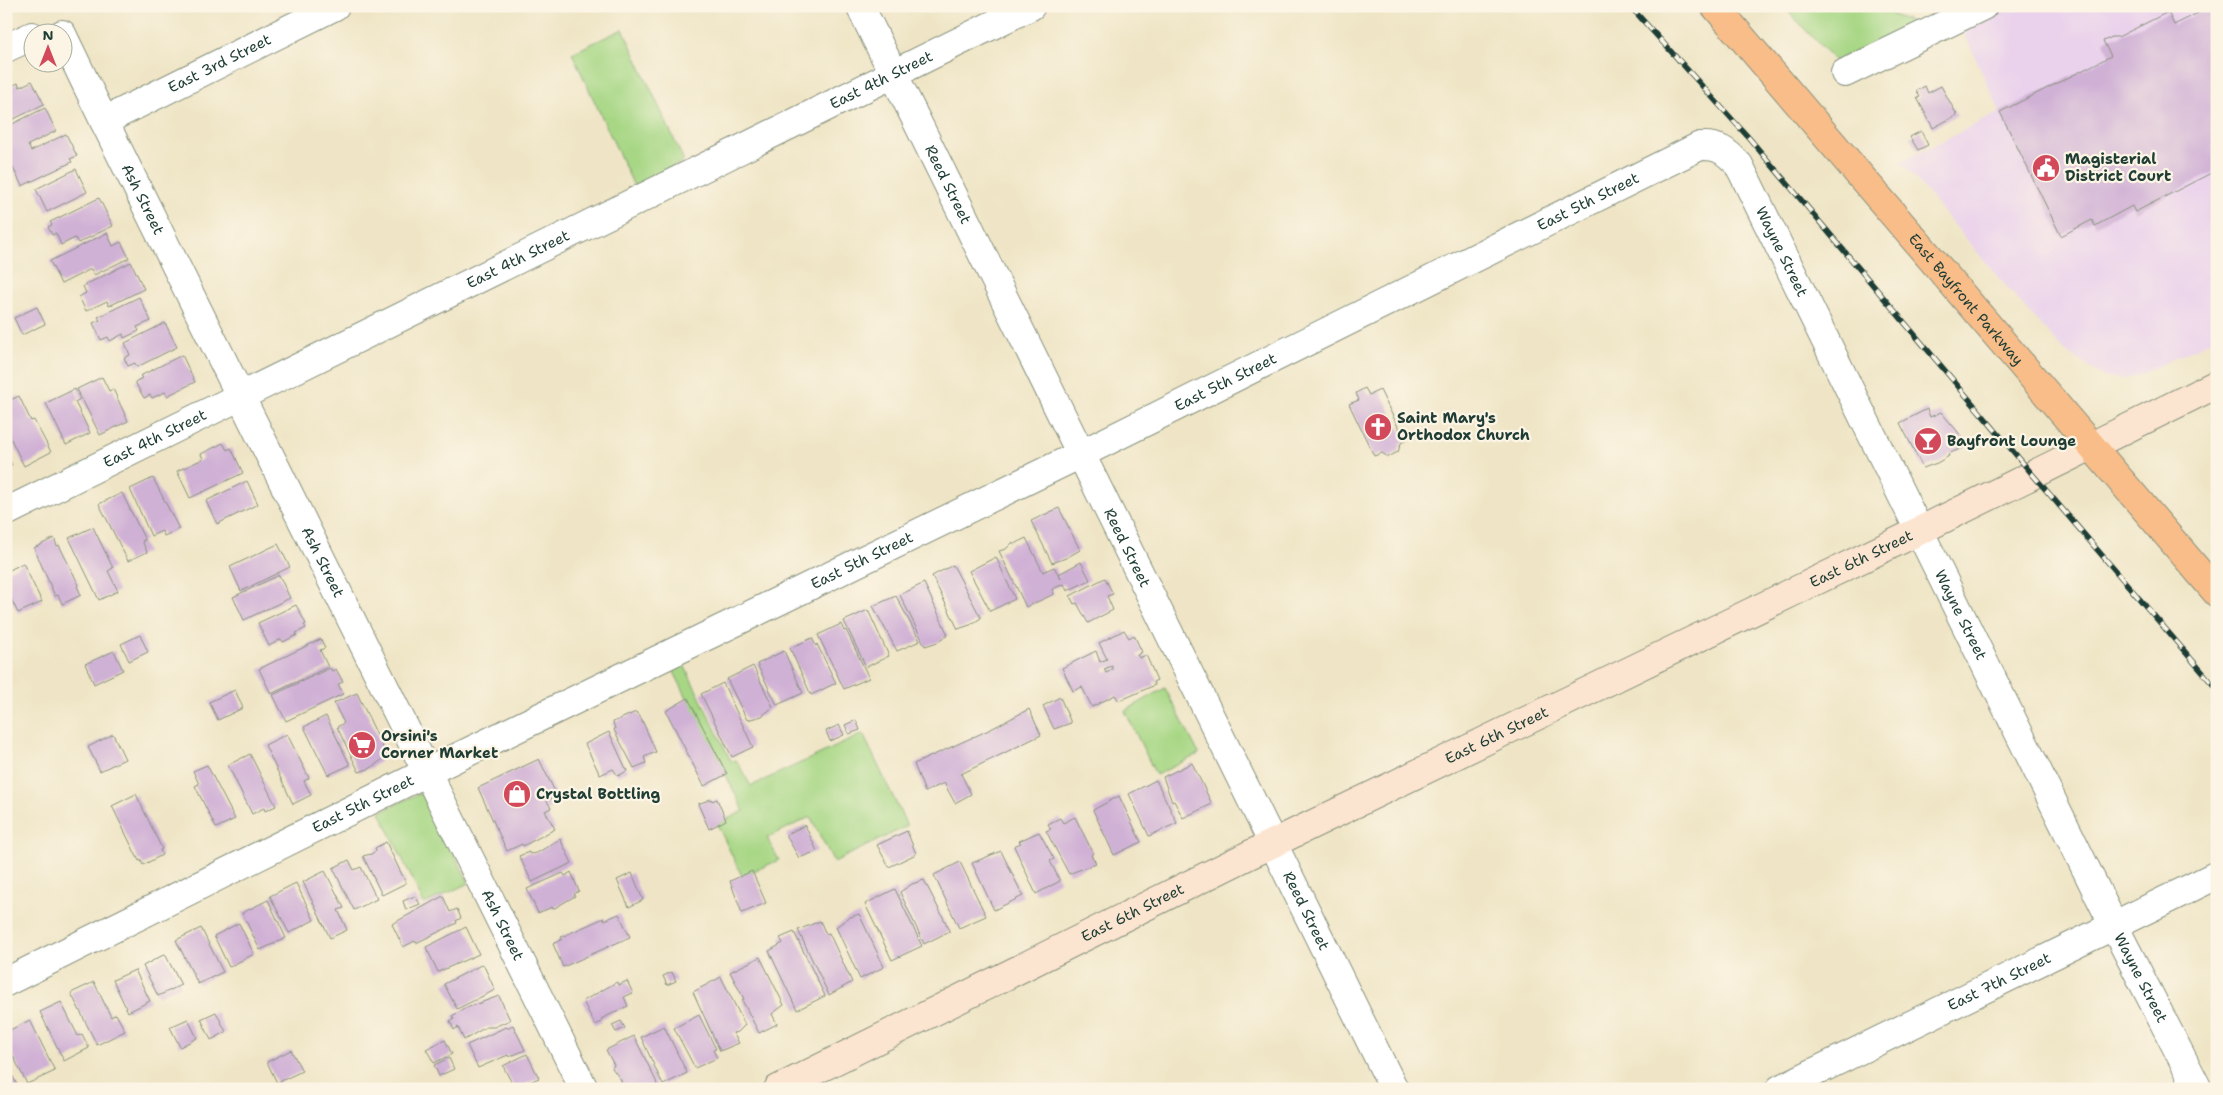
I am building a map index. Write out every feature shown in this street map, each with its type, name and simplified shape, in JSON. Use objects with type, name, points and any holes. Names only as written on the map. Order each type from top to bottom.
[{"type":"highway","name":"East Bayfront Parkway","points":[[1715,6],[2217,593]]},
{"type":"main road","name":"East 6th Street","points":[[778,1089],[1272,844],[1919,531],[2217,384]]},
{"type":"street","name":"East 3rd Street","points":[[104,121],[335,6]]},
{"type":"street","name":"Reed Street","points":[[860,6],[1394,1089]]},
{"type":"street","name":"East 4th Street","points":[[6,512],[1031,6]]},
{"type":"street","points":[[1845,73],[1983,6]]},
{"type":"street","points":[[6,48],[22,41]]},
{"type":"street","name":"Ash Street","points":[[72,62],[104,121],[242,396],[584,1089]]},
{"type":"street","name":"East 5th Street","points":[[6,982],[427,772],[1081,454],[1700,146],[1718,146]]},
{"type":"street","name":"Wayne Street","points":[[1718,146],[1724,149],[1739,165],[2114,926],[2198,1089]]},
{"type":"street","name":"East 7th Street","points":[[1780,1089],[2217,875]]},
{"type":"shaded area","points":[[2012,6],[2217,6],[2217,338],[2139,375],[2123,379],[2104,377],[2064,350],[2024,307],[1901,162],[2000,112],[1963,31]]},
{"type":"green space","points":[[1783,6],[1889,6],[1893,15],[1910,21],[1909,27],[1835,61]]},
{"type":"green space","points":[[623,29],[684,161],[634,186],[572,53]]},
{"type":"green space","points":[[684,665],[731,761],[736,760],[751,786],[863,734],[907,826],[834,862],[810,817],[767,838],[779,860],[742,876],[717,824],[744,811],[673,670]]},
{"type":"green space","points":[[1165,688],[1199,754],[1156,775],[1125,711]]},
{"type":"green space","points":[[418,794],[424,795],[469,883],[424,904],[380,812]]},
{"type":"building","points":[[2212,6],[2217,6],[2217,170],[2135,212],[2132,206],[2095,226],[2092,220],[2061,236],[2000,112],[2111,56],[2103,41],[2112,37],[2118,37],[2168,12],[2174,25]]},
{"type":"building","points":[[32,81],[44,104],[6,123],[6,89],[18,83],[20,87]]},
{"type":"building","points":[[1925,86],[1928,93],[1941,86],[1957,115],[1933,128],[1917,98],[1920,97],[1916,91]]},
{"type":"building","points":[[45,108],[56,131],[28,145],[31,151],[66,134],[77,156],[70,159],[72,162],[22,186],[6,154],[6,127]]},
{"type":"building","points":[[1921,131],[1928,145],[1918,150],[1910,137]]},
{"type":"building","points":[[76,169],[87,192],[47,212],[36,189]]},
{"type":"building","points":[[99,198],[113,226],[78,243],[75,238],[61,245],[56,233],[52,235],[48,227],[52,225],[50,222]]},
{"type":"building","points":[[107,233],[113,246],[121,242],[129,258],[94,275],[91,269],[61,284],[50,261]]},
{"type":"building","points":[[131,262],[144,289],[109,306],[107,301],[86,311],[79,297],[86,293],[83,286]]},
{"type":"building","points":[[139,297],[151,321],[137,327],[139,331],[124,338],[123,334],[110,341],[108,337],[101,340],[93,323],[100,320],[98,317]]},
{"type":"building","points":[[37,307],[45,324],[22,335],[14,318]]},
{"type":"building","points":[[165,323],[177,347],[137,367],[135,363],[128,366],[124,358],[130,355],[125,343]]},
{"type":"building","points":[[182,355],[195,382],[167,396],[165,392],[152,398],[150,395],[144,398],[135,382],[142,378],[140,376]]},
{"type":"building","points":[[102,377],[109,391],[113,389],[128,421],[100,435],[77,389]]},
{"type":"building","points":[[1365,388],[1369,395],[1380,390],[1405,441],[1401,443],[1398,452],[1388,457],[1382,453],[1374,456],[1349,404],[1359,400],[1356,393]]},
{"type":"building","points":[[75,389],[80,399],[75,402],[90,433],[66,445],[46,403]]},
{"type":"building","points":[[19,396],[31,421],[34,420],[51,452],[24,466],[6,429],[6,402]]},
{"type":"building","points":[[1927,409],[1930,417],[1941,412],[1969,445],[1948,454],[1949,456],[1937,463],[1923,468],[1900,423]]},
{"type":"building","points":[[223,443],[227,450],[231,448],[243,473],[190,498],[177,471],[203,459],[201,454]]},
{"type":"building","points":[[6,444],[10,451],[6,453]]},
{"type":"building","points":[[6,453],[12,465],[6,468]]},
{"type":"building","points":[[153,478],[179,529],[164,536],[162,531],[151,536],[130,489]]},
{"type":"building","points":[[247,481],[258,504],[217,524],[206,501]]},
{"type":"building","points":[[122,493],[145,540],[142,541],[147,552],[128,561],[99,504]]},
{"type":"building","points":[[1059,508],[1080,550],[1052,563],[1031,521]]},
{"type":"building","points":[[93,527],[113,568],[108,571],[118,591],[99,600],[69,538]]},
{"type":"building","points":[[54,538],[79,585],[77,586],[81,595],[62,604],[58,595],[55,596],[34,548]]},
{"type":"building","points":[[1026,538],[1043,572],[1054,567],[1061,579],[1059,574],[1081,562],[1090,580],[1067,591],[1064,584],[1052,589],[1054,594],[1026,607],[999,551],[1006,549],[1013,542],[1014,544]]},
{"type":"building","points":[[278,544],[290,567],[241,591],[230,567]]},
{"type":"building","points":[[996,557],[1015,599],[990,611],[969,571]]},
{"type":"building","points":[[23,563],[42,602],[18,613],[6,589],[6,572]]},
{"type":"building","points":[[953,565],[981,618],[970,625],[958,629],[932,576]]},
{"type":"building","points":[[279,575],[290,598],[244,620],[233,597]]},
{"type":"building","points":[[1105,578],[1113,594],[1107,596],[1113,610],[1088,623],[1077,603],[1074,604],[1070,596]]},
{"type":"building","points":[[924,583],[948,635],[938,642],[925,646],[900,595]]},
{"type":"building","points":[[896,596],[920,641],[897,651],[873,606]]},
{"type":"building","points":[[296,605],[306,624],[304,625],[306,628],[283,642],[281,639],[269,646],[258,623]]},
{"type":"building","points":[[868,610],[889,656],[866,667],[844,621]]},
{"type":"building","points":[[6,613],[11,624],[6,626]]},
{"type":"building","points":[[841,624],[844,631],[846,630],[869,678],[844,689],[818,635]]},
{"type":"building","points":[[1124,630],[1129,638],[1134,635],[1142,652],[1137,655],[1139,658],[1146,655],[1157,680],[1153,682],[1155,685],[1119,701],[1115,695],[1092,707],[1082,687],[1073,691],[1062,668],[1096,651],[1100,662],[1107,659],[1099,643]],"holes":[[[1112,666],[1112,670],[1106,673],[1104,669]]]},
{"type":"building","points":[[140,635],[148,652],[129,661],[121,644]]},
{"type":"building","points":[[812,638],[816,646],[817,644],[836,683],[811,695],[790,648]]},
{"type":"building","points":[[321,639],[325,648],[320,650],[328,667],[271,694],[259,669]]},
{"type":"building","points":[[114,651],[123,670],[94,684],[85,664]]},
{"type":"building","points":[[784,651],[803,693],[777,705],[757,664]]},
{"type":"building","points":[[753,666],[773,707],[762,716],[747,720],[727,679]]},
{"type":"building","points":[[330,668],[332,671],[336,669],[343,682],[338,684],[343,694],[286,721],[273,695]]},
{"type":"building","points":[[723,683],[753,747],[732,757],[701,694]]},
{"type":"building","points":[[235,690],[243,708],[218,720],[209,702]]},
{"type":"building","points":[[357,693],[387,756],[371,768],[359,772],[337,727],[344,723],[334,703]]},
{"type":"building","points":[[1060,697],[1071,723],[1054,729],[1043,706]]},
{"type":"building","points":[[688,698],[727,774],[704,786],[666,711]]},
{"type":"building","points":[[1029,709],[1041,735],[961,774],[971,794],[955,803],[944,783],[925,792],[914,764],[991,729]]},
{"type":"building","points":[[636,712],[641,718],[656,752],[644,757],[646,763],[634,768],[614,730],[613,722]]},
{"type":"building","points":[[326,716],[350,765],[328,775],[304,727]]},
{"type":"building","points":[[856,720],[860,730],[849,734],[845,725]]},
{"type":"building","points":[[839,725],[844,735],[830,741],[826,731]]},
{"type":"building","points":[[609,732],[627,771],[618,776],[613,769],[600,775],[585,744]]},
{"type":"building","points":[[113,734],[125,759],[100,771],[88,747]]},
{"type":"building","points":[[287,734],[309,778],[304,781],[311,795],[293,804],[265,745]]},
{"type":"building","points":[[250,754],[276,806],[265,811],[264,808],[252,814],[228,765]]},
{"type":"building","points":[[539,759],[557,796],[547,801],[551,808],[545,811],[555,829],[523,846],[522,844],[507,851],[478,788]]},
{"type":"building","points":[[1192,763],[1212,804],[1183,818],[1174,801],[1172,802],[1163,777]]},
{"type":"building","points":[[207,765],[235,819],[216,828],[195,786],[199,784],[193,771]]},
{"type":"building","points":[[1156,780],[1177,823],[1149,836],[1129,794]]},
{"type":"building","points":[[136,794],[162,849],[160,850],[162,855],[143,865],[141,860],[139,861],[112,806]]},
{"type":"building","points":[[1119,796],[1141,842],[1114,855],[1093,810]]},
{"type":"building","points":[[711,799],[712,801],[717,799],[726,820],[709,829],[698,804]]},
{"type":"building","points":[[1075,817],[1096,863],[1069,874],[1046,831],[1051,829],[1048,824],[1060,818],[1063,823]]},
{"type":"building","points":[[805,825],[817,851],[799,858],[786,835]]},
{"type":"building","points":[[907,831],[916,854],[889,867],[877,845]]},
{"type":"building","points":[[1039,832],[1054,859],[1050,861],[1060,881],[1036,894],[1014,846],[1021,843],[1019,841]]},
{"type":"building","points":[[560,839],[572,863],[532,882],[519,856],[529,852],[530,854],[537,853]]},
{"type":"building","points":[[386,842],[406,883],[382,895],[363,856],[376,851],[375,848]]},
{"type":"building","points":[[1001,851],[1023,896],[994,910],[972,863]]},
{"type":"building","points":[[349,860],[354,870],[361,867],[377,899],[354,910],[333,868]]},
{"type":"building","points":[[960,862],[986,916],[959,928],[934,875]]},
{"type":"building","points":[[325,871],[344,908],[338,910],[347,930],[330,938],[303,882]]},
{"type":"building","points":[[752,871],[766,903],[742,913],[730,881]]},
{"type":"building","points":[[571,872],[579,891],[574,894],[575,896],[553,909],[552,907],[538,913],[527,889],[563,873],[565,876]]},
{"type":"building","points":[[632,873],[643,900],[629,907],[617,880]]},
{"type":"building","points":[[924,880],[950,931],[924,944],[900,892],[912,884]]},
{"type":"building","points":[[296,883],[314,920],[289,933],[270,896]]},
{"type":"building","points":[[895,889],[922,946],[892,960],[865,904]]},
{"type":"building","points":[[415,896],[420,904],[406,910],[403,901]]},
{"type":"building","points":[[443,896],[450,912],[457,909],[461,918],[456,921],[457,923],[416,943],[415,941],[403,947],[392,924]]},
{"type":"building","points":[[268,900],[286,938],[260,950],[242,913]]},
{"type":"building","points":[[619,914],[630,937],[563,967],[553,944],[562,939],[561,937],[604,918],[605,920]]},
{"type":"building","points":[[859,914],[884,967],[860,979],[836,927],[848,918]]},
{"type":"building","points":[[820,921],[826,934],[829,933],[852,982],[829,995],[798,930]]},
{"type":"building","points":[[239,923],[254,954],[229,967],[214,936]]},
{"type":"building","points":[[466,927],[479,954],[438,972],[426,947]]},
{"type":"building","points":[[201,928],[223,972],[198,984],[176,940]]},
{"type":"building","points":[[794,932],[825,996],[797,1010],[769,951],[783,943],[780,938]]},
{"type":"building","points":[[165,954],[181,985],[158,996],[143,966]]},
{"type":"building","points":[[760,957],[784,1005],[772,1014],[777,1024],[759,1033],[730,972]]},
{"type":"building","points":[[483,964],[495,990],[457,1009],[444,984]]},
{"type":"building","points":[[135,970],[150,1001],[128,1012],[113,980]]},
{"type":"building","points":[[672,972],[676,981],[667,985],[663,976]]},
{"type":"building","points":[[721,977],[745,1025],[738,1032],[733,1033],[739,1043],[720,1051],[693,992]]},
{"type":"building","points":[[627,981],[633,993],[624,997],[628,1006],[601,1019],[602,1022],[595,1025],[583,1001],[617,982],[618,985]]},
{"type":"building","points":[[94,982],[111,1017],[116,1014],[125,1031],[97,1045],[71,993]]},
{"type":"building","points":[[499,996],[510,1020],[494,1027],[486,1027],[464,1040],[458,1027],[454,1030],[450,1021],[454,1019],[452,1016],[466,1008]]},
{"type":"building","points":[[61,1002],[78,1036],[82,1034],[89,1048],[64,1061],[40,1012]]},
{"type":"building","points":[[216,1012],[226,1032],[211,1040],[201,1019]]},
{"type":"building","points":[[699,1015],[716,1049],[713,1050],[717,1058],[695,1068],[674,1028]]},
{"type":"building","points":[[188,1019],[197,1038],[180,1047],[170,1027]]},
{"type":"building","points":[[30,1020],[55,1071],[27,1084],[6,1042],[6,1032]]},
{"type":"building","points":[[621,1021],[625,1028],[616,1032],[612,1025]]},
{"type":"building","points":[[513,1025],[525,1050],[478,1068],[467,1045]]},
{"type":"building","points":[[664,1026],[687,1073],[663,1085],[641,1037]]},
{"type":"building","points":[[634,1036],[658,1089],[622,1089],[621,1080],[612,1068],[614,1065],[606,1050]]},
{"type":"building","points":[[445,1040],[452,1054],[434,1063],[426,1049]]},
{"type":"building","points":[[291,1050],[302,1071],[277,1083],[267,1062]]},
{"type":"building","points":[[527,1054],[539,1078],[515,1089],[503,1066]]},
{"type":"building","points":[[449,1058],[454,1069],[439,1076],[434,1065]]},
{"type":"building","points":[[6,1063],[19,1089],[6,1089]]},
{"type":"railway","points":[[1630,6],[1749,138],[2033,475],[2217,689]]},
{"type":"place","name":"Magisterial District Court","points":[[2046,168]]},
{"type":"place","name":"Saint Mary's Orthodox Church","points":[[1378,427]]},
{"type":"place","name":"Bayfront Lounge","points":[[1928,441]]},
{"type":"place","name":"Orsini's Corner Market","points":[[362,745]]},
{"type":"place","name":"Crystal Bottling","points":[[517,794]]}]
